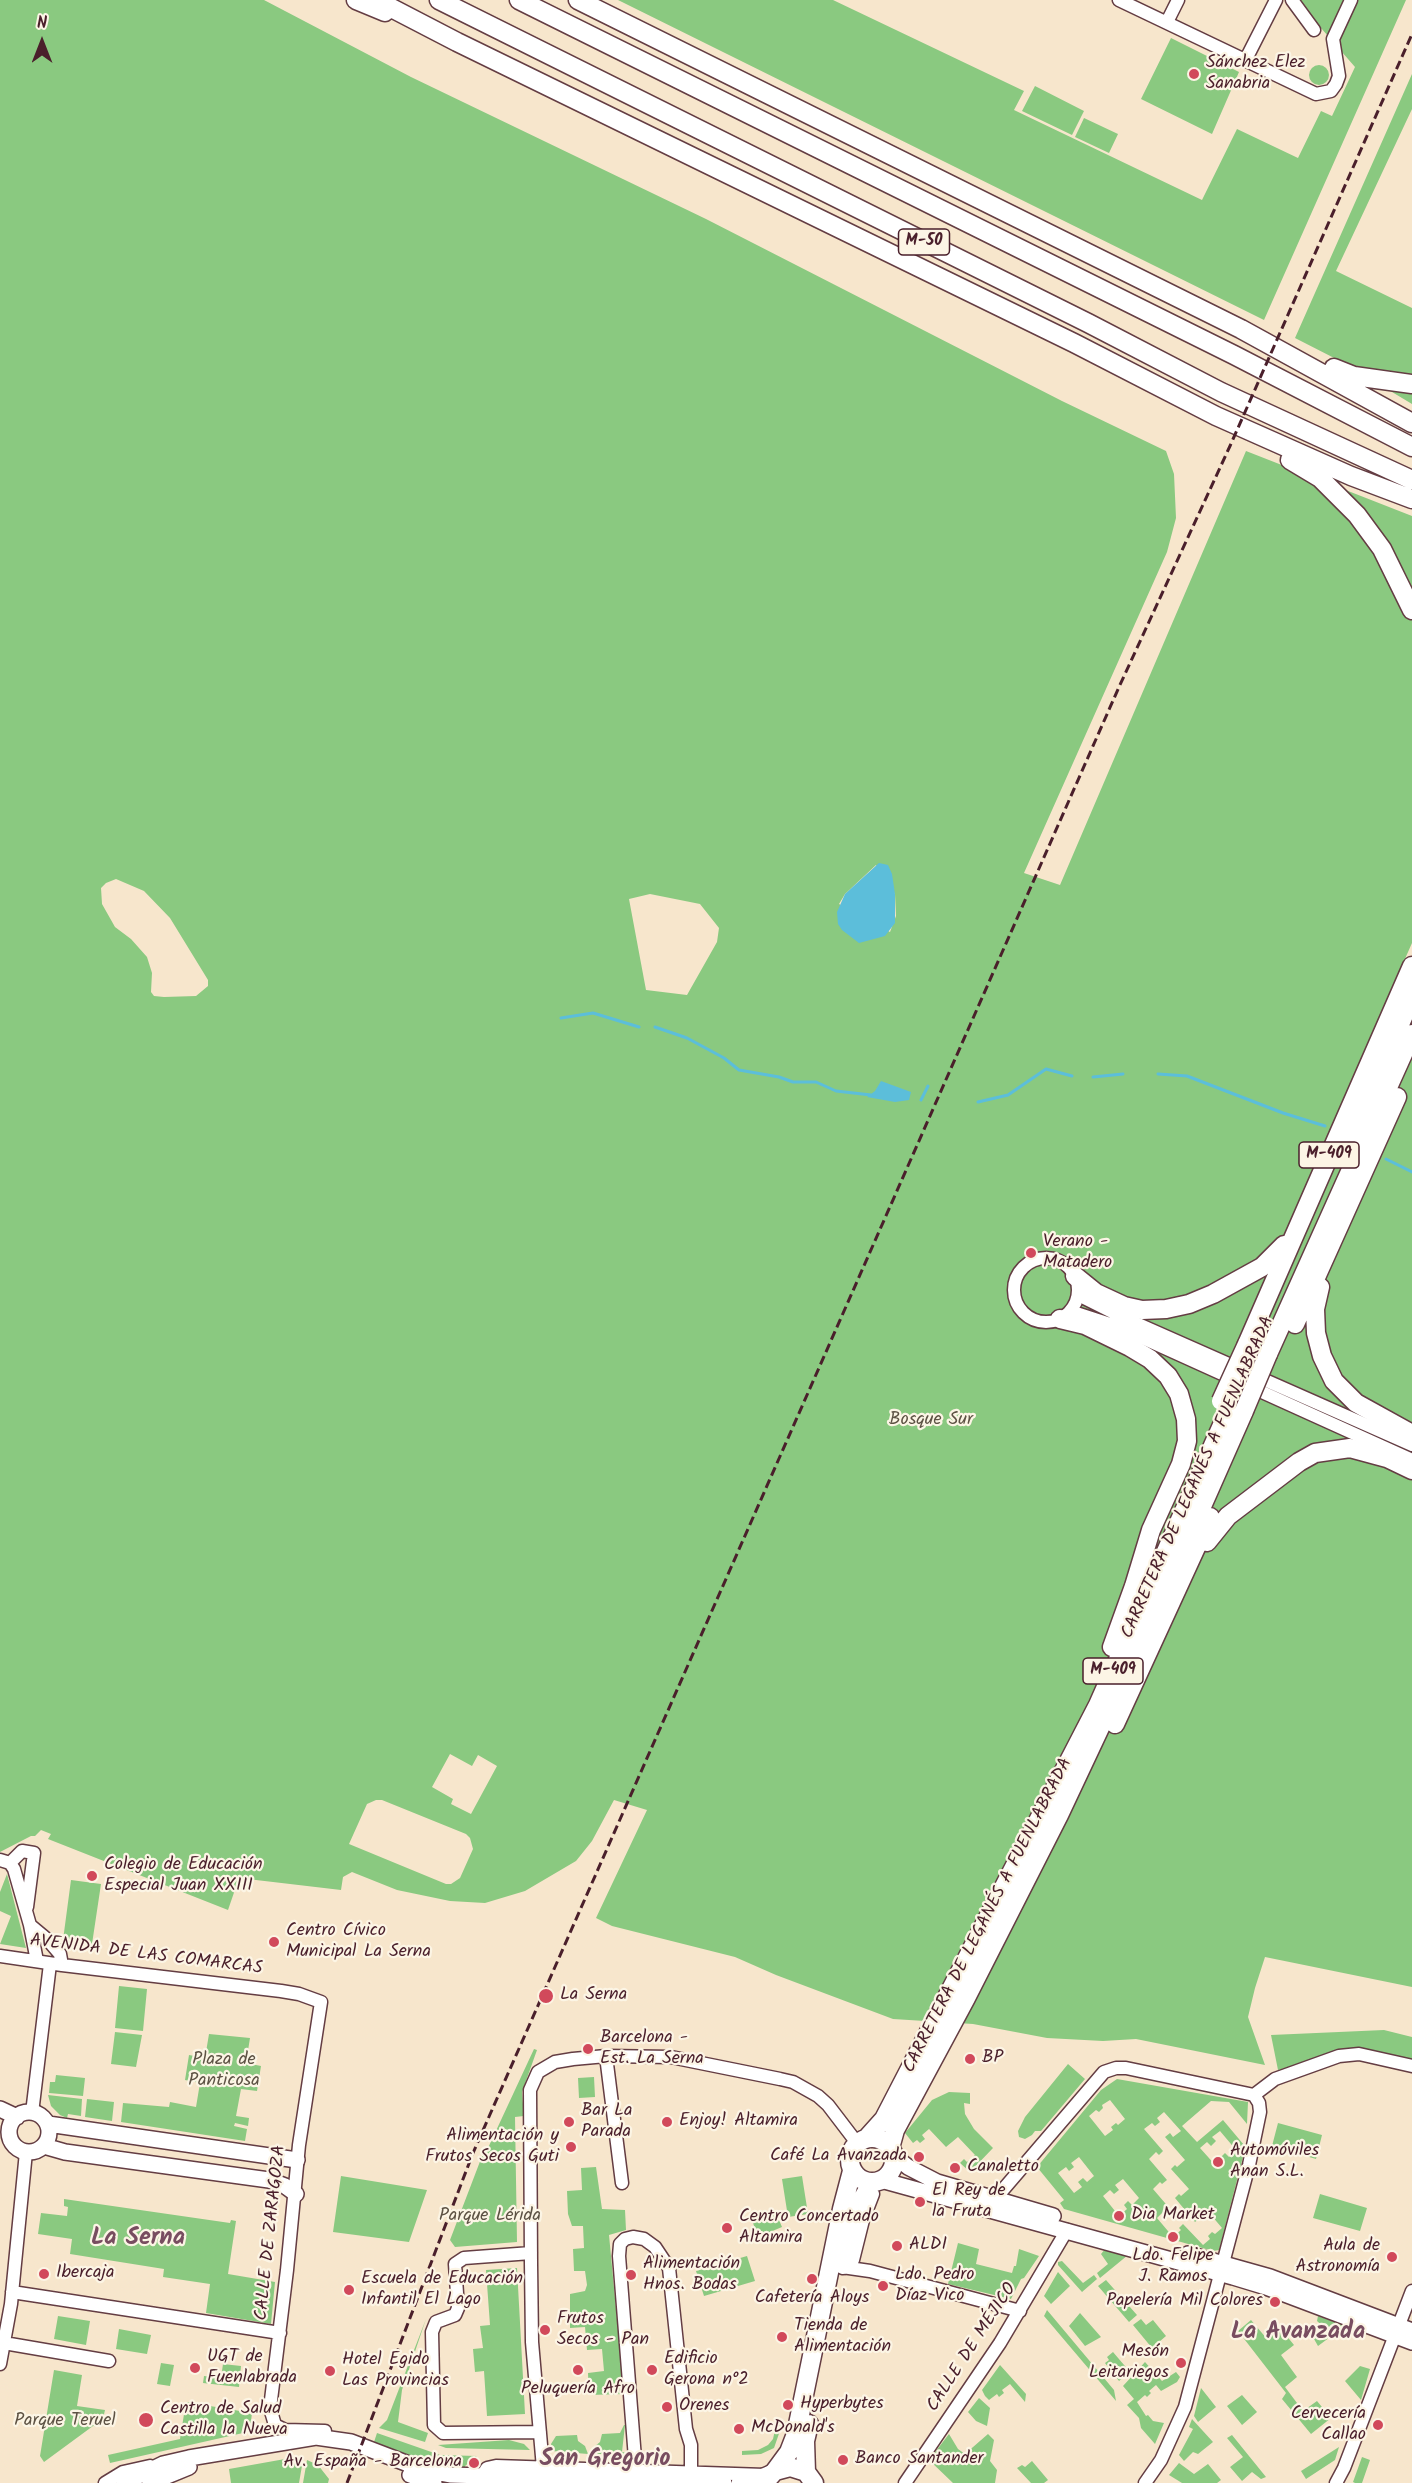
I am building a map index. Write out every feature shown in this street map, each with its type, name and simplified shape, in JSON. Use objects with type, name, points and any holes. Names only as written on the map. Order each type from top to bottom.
[{"type":"highway","points":[[356,0],[457,42]]},
{"type":"highway","points":[[376,0],[457,42],[1042,327],[1216,416],[1351,476],[1412,499]]},
{"type":"highway","name":"M-50","points":[[439,0],[1088,323],[1221,392],[1412,480]]},
{"type":"highway","name":"M-50","points":[[519,0],[1224,350],[1412,447]]},
{"type":"highway","points":[[578,0],[1241,329],[1412,423]]},
{"type":"highway","points":[[1241,329],[1354,376],[1412,384]]},
{"type":"highway","points":[[1216,416],[1320,478],[1357,515],[1382,549],[1412,610]]},
{"type":"highway","name":"M-409","points":[[1077,1282],[1124,1306],[1142,1310],[1166,1309],[1189,1304],[1205,1297],[1262,1267],[1284,1246],[1410,977]]},
{"type":"highway","name":"CARRETERA DE LEGANÉS A FUENLABRADA","points":[[1262,1352],[1410,977]]},
{"type":"highway","name":"CARRETERA DE LEGANÉS A FUENLABRADA","points":[[862,2141],[884,2119],[1098,1705],[1412,1034]]},
{"type":"highway","name":"M-409","points":[[1262,1352],[1327,1256],[1412,1062]]},
{"type":"highway","name":"M-409","points":[[1262,1352],[1358,1086]]},
{"type":"highway","name":"M-409","points":[[1327,1256],[1315,1309],[1316,1333],[1322,1356],[1334,1381],[1356,1403],[1412,1434]]},
{"type":"highway","name":"M-409","points":[[1065,1315],[1150,1359],[1168,1376],[1179,1394],[1186,1419],[1187,1441],[1181,1464],[1151,1530],[1112,1647]]},
{"type":"highway","name":"M-409","points":[[982,1930],[1112,1647],[1237,1408]]},
{"type":"highway","name":"M-409","points":[[1059,1815],[1127,1702],[1190,1565],[1237,1408]]},
{"type":"highway","name":"M-409","points":[[1059,1815],[1164,1592],[1237,1408]]},
{"type":"highway","name":"M-409","points":[[1190,1565],[1228,1516],[1299,1462],[1315,1453],[1350,1448],[1387,1458],[1412,1470]]},
{"type":"highway","name":"CARRETERA DE LEGANÉS A FUENLABRADA","points":[[891,2151],[895,2130],[966,1998],[1059,1815]]},
{"type":"highway","points":[[768,2476],[789,2452],[796,2434],[842,2209],[852,2171],[850,2156],[862,2141],[875,2139],[883,2142],[891,2151]]},
{"type":"highway","name":"M-409","points":[[812,2479],[805,2441],[855,2212],[877,2181],[892,2170],[891,2151]]},
{"type":"highway","points":[[852,2171],[860,2179],[877,2181]]},
{"type":"highway","name":"M-409","points":[[768,2476],[790,2467],[812,2479]]},
{"type":"main road","points":[[0,2109],[16,2117]]},
{"type":"main road","points":[[32,2113],[42,2116],[50,2132],[44,2146],[36,2151],[26,2152],[6,2139],[16,2117],[32,2113]]},
{"type":"main road","points":[[48,2124],[297,2160]]},
{"type":"main road","points":[[44,2146],[65,2152],[269,2180],[285,2186],[296,2194]]},
{"type":"main road","points":[[891,2151],[926,2177],[1072,2228]]},
{"type":"main road","points":[[877,2181],[1072,2228],[1303,2288],[1402,2330],[1412,2342]]},
{"type":"main road","points":[[124,2483],[163,2464],[212,2453],[304,2438],[327,2438],[351,2442],[424,2470],[483,2479],[724,2483]]},
{"type":"main road","points":[[150,2483],[181,2469],[200,2464],[274,2451],[321,2446],[339,2449],[434,2483]]},
{"type":"main road","points":[[739,2483],[768,2476]]},
{"type":"street","points":[[1119,0],[1316,94],[1330,91],[1339,76],[1333,39],[1351,0]]},
{"type":"street","points":[[1167,22],[1178,0]]},
{"type":"street","points":[[1245,61],[1276,0]]},
{"type":"street","points":[[1292,0],[1314,30]]},
{"type":"street","points":[[1412,1445],[1086,1299],[1070,1268],[1059,1260],[1041,1257],[1027,1263],[1016,1275],[1013,1289],[1018,1307],[1028,1317],[1042,1322],[1065,1315],[1116,1326],[1412,1461]]},
{"type":"street","points":[[1065,1315],[1076,1301],[1077,1282]]},
{"type":"street","points":[[26,1912],[34,1853],[22,1851],[5,1862],[14,1869],[26,1912],[30,1925],[37,1961]]},
{"type":"street","points":[[30,1925],[60,1954],[56,1965],[32,2113]]},
{"type":"street","name":"AVENIDA DE LAS COMARCAS","points":[[0,1956],[56,1965],[280,1991],[299,1994],[321,2002]]},
{"type":"street","name":"CALLE DE ZARAGOZA","points":[[321,2002],[297,2160],[296,2194],[270,2408],[276,2425],[285,2430],[321,2430],[331,2432],[351,2442]]},
{"type":"street","points":[[1254,2095],[1275,2079],[1339,2056],[1359,2054],[1412,2066]]},
{"type":"street","points":[[606,2056],[622,2183]]},
{"type":"street","points":[[543,2468],[532,2342],[530,2090],[538,2072],[555,2062],[606,2056],[671,2056],[793,2082],[818,2096],[862,2141]]},
{"type":"street","points":[[994,2199],[1104,2072],[1116,2068],[1142,2071],[1254,2095],[1259,2103],[1260,2112],[1253,2144],[1185,2407],[1161,2460],[1144,2483]]},
{"type":"street","points":[[26,2152],[12,2292],[1,2354],[109,2361]]},
{"type":"street","name":"CALLE DE MÉJICO","points":[[905,2483],[1020,2311],[1072,2228]]},
{"type":"street","points":[[636,2471],[619,2256],[620,2244],[625,2239],[633,2237],[644,2239],[655,2247],[669,2268],[686,2429],[691,2445],[691,2473]]},
{"type":"street","points":[[531,2253],[464,2258],[455,2264],[458,2308],[456,2315],[436,2322],[432,2332],[434,2425],[443,2433],[540,2432]]},
{"type":"street","points":[[842,2267],[870,2271],[1020,2311]]},
{"type":"street","points":[[1336,2483],[1344,2469],[1402,2330],[1412,2291]]},
{"type":"street","points":[[12,2292],[280,2333]]},
{"type":"street","points":[[105,2483],[123,2472],[163,2464]]},
{"type":"street","points":[[483,2479],[486,2469],[496,2466],[768,2476]]},
{"type":"green space","name":"Bosque Sur","points":[[0,0],[264,0],[411,77],[706,219],[1062,401],[1166,451],[1174,474],[1176,518],[1167,552],[1024,873],[1060,885],[1246,451],[1412,516],[1412,943],[1381,1013],[1412,1025],[1412,1987],[1265,1957],[1248,2017],[1265,2065],[1136,2039],[1103,2041],[1047,2038],[973,2024],[893,2019],[735,1957],[612,1926],[596,1918],[647,1810],[614,1800],[592,1841],[576,1861],[525,1891],[485,1903],[450,1901],[397,1890],[352,1872],[343,1877],[341,1890],[239,1878],[228,1910],[48,1839],[51,1834],[41,1830],[35,1836],[0,1852]],"holes":[[[876,865],[895,894],[896,916],[890,932],[839,904],[845,894]],[[116,879],[144,891],[170,918],[208,980],[208,986],[196,996],[154,996],[151,992],[152,973],[147,957],[131,939],[115,927],[102,904],[101,888]],[[650,894],[700,904],[719,928],[717,942],[687,995],[646,990],[629,899]],[[450,1754],[472,1766],[478,1755],[497,1766],[471,1814],[451,1804],[453,1799],[432,1787]],[[382,1800],[466,1834],[470,1838],[473,1849],[460,1878],[451,1884],[446,1884],[349,1844],[367,1804]]]},
{"type":"green space","points":[[618,0],[833,0],[1024,91],[1014,110],[1202,200],[1237,129],[1298,158],[1321,111],[1332,116],[1355,67],[1300,0],[1406,0],[1264,320]]},
{"type":"green space","points":[[1171,38],[1239,72],[1212,134],[1141,99]]},
{"type":"green space","points":[[1319,65],[1326,68],[1329,75],[1326,82],[1319,85],[1312,82],[1309,75],[1312,68]]},
{"type":"green space","points":[[1412,74],[1412,109],[1336,271],[1412,308],[1412,404],[1342,362],[1295,338]]},
{"type":"green space","points":[[1035,86],[1084,111],[1072,135],[1022,111]]},
{"type":"green space","points":[[1084,118],[1118,134],[1109,153],[1075,137]]},
{"type":"green space","points":[[7,1874],[26,1948],[0,1944],[11,1916],[0,1911],[0,1892]]},
{"type":"green space","points":[[71,1880],[101,1884],[92,1944],[63,1940]]},
{"type":"green space","points":[[119,1986],[147,1989],[143,2031],[115,2028]]},
{"type":"green space","points":[[1384,2030],[1412,2037],[1412,2062],[1367,2052],[1313,2061],[1278,2070],[1271,2035]]},
{"type":"green space","points":[[115,2032],[142,2035],[136,2067],[111,2064]]},
{"type":"green space","name":"Plaza de Panticosa","points":[[209,2034],[250,2038],[246,2063],[261,2066],[257,2091],[241,2089],[236,2116],[249,2118],[248,2126],[235,2123],[234,2126],[247,2129],[245,2141],[121,2122],[123,2103],[169,2107],[170,2102],[196,2107],[200,2083],[185,2080],[189,2055],[205,2058]]},
{"type":"green space","name":"Parque Lérida","points":[[534,2049],[537,2050],[522,2092],[524,2116],[515,2117],[517,2242],[455,2247],[450,2240],[484,2151],[488,2148]]},
{"type":"green space","points":[[1068,2064],[1085,2079],[1041,2131],[1035,2131],[1025,2139],[1019,2137],[1018,2131],[1025,2117]]},
{"type":"green space","points":[[56,2075],[85,2078],[83,2096],[49,2093],[50,2082],[55,2082]]},
{"type":"green space","points":[[594,2077],[595,2097],[579,2098],[578,2078]]},
{"type":"green space","points":[[1117,2079],[1248,2102],[1247,2124],[1229,2102],[1211,2101],[1182,2126],[1197,2142],[1223,2120],[1244,2145],[1245,2149],[1219,2250],[1213,2251],[1064,2209],[1060,2203],[1064,2200],[1037,2167],[1101,2090]],"holes":[[[1110,2100],[1125,2119],[1111,2127],[1113,2130],[1105,2136],[1089,2116],[1096,2110],[1099,2112],[1103,2108],[1102,2105]],[[1164,2112],[1181,2131],[1173,2137],[1170,2133],[1165,2137],[1185,2160],[1171,2169],[1189,2189],[1175,2198],[1195,2222],[1200,2218],[1198,2215],[1206,2209],[1222,2228],[1215,2234],[1212,2232],[1208,2236],[1210,2239],[1203,2245],[1183,2224],[1179,2228],[1181,2230],[1173,2237],[1157,2218],[1164,2211],[1167,2213],[1171,2210],[1153,2189],[1160,2182],[1162,2184],[1167,2180],[1149,2159],[1156,2152],[1159,2155],[1163,2151],[1144,2129],[1152,2123],[1155,2126],[1160,2122],[1157,2118]],[[1220,2131],[1236,2150],[1229,2157],[1225,2153],[1221,2157],[1224,2161],[1217,2167],[1200,2148],[1207,2142],[1211,2146],[1216,2141],[1212,2137]],[[1079,2157],[1094,2176],[1087,2182],[1083,2178],[1078,2182],[1082,2187],[1074,2193],[1058,2173],[1066,2167],[1069,2171],[1074,2167],[1071,2163]],[[1123,2179],[1139,2198],[1132,2205],[1128,2201],[1124,2205],[1127,2209],[1119,2216],[1103,2196],[1110,2190],[1114,2194],[1119,2190],[1115,2185]]]},
{"type":"green space","points":[[949,2092],[970,2093],[970,2104],[964,2103],[965,2114],[974,2129],[993,2148],[970,2172],[960,2163],[964,2159],[967,2162],[975,2155],[958,2137],[946,2147],[929,2129],[922,2135],[925,2139],[920,2143],[917,2140],[913,2143],[905,2133],[932,2100]]},
{"type":"green space","points":[[48,2095],[82,2099],[81,2116],[68,2114],[67,2118],[60,2115],[51,2106]]},
{"type":"green space","points":[[87,2099],[114,2102],[112,2121],[85,2117]]},
{"type":"green space","points":[[1278,2123],[1322,2135],[1316,2159],[1272,2146]]},
{"type":"green space","points":[[596,2167],[602,2209],[625,2210],[626,2230],[609,2235],[624,2394],[589,2395],[588,2373],[604,2371],[602,2349],[587,2350],[585,2327],[570,2328],[570,2294],[585,2291],[587,2285],[585,2271],[574,2271],[573,2249],[584,2248],[583,2226],[572,2226],[568,2214],[567,2191],[582,2190],[581,2168]]},
{"type":"green space","points":[[341,2176],[427,2190],[409,2242],[333,2232]]},
{"type":"green space","points":[[802,2176],[808,2214],[788,2217],[782,2179]]},
{"type":"green space","points":[[1320,2194],[1367,2208],[1360,2231],[1313,2218]]},
{"type":"green space","points":[[64,2199],[230,2223],[231,2220],[236,2221],[228,2274],[275,2282],[271,2324],[206,2313],[210,2284],[163,2277],[164,2269],[70,2254],[72,2239],[38,2234],[41,2213],[67,2216],[68,2207],[64,2206]]},
{"type":"green space","points":[[776,2213],[782,2227],[758,2237],[753,2223]]},
{"type":"green space","points":[[958,2243],[979,2249],[976,2264],[1012,2273],[1016,2266],[1019,2249],[1039,2256],[1021,2279],[1011,2299],[948,2284]]},
{"type":"green space","points":[[1107,2247],[1128,2255],[1100,2278],[1097,2273],[1108,2264],[1101,2254]]},
{"type":"green space","points":[[747,2256],[755,2281],[704,2296],[696,2271]]},
{"type":"green space","points":[[1062,2261],[1083,2283],[1094,2275],[1097,2279],[1082,2292],[1058,2265],[1058,2262]]},
{"type":"green space","points":[[517,2268],[525,2414],[487,2416],[484,2371],[475,2372],[473,2349],[483,2348],[480,2326],[490,2325],[486,2270]]},
{"type":"green space","points":[[1058,2272],[1070,2286],[1051,2304],[1044,2296]]},
{"type":"green space","points":[[1106,2280],[1137,2315],[1129,2322],[1098,2286]]},
{"type":"green space","points":[[1047,2310],[1114,2390],[1116,2401],[1044,2316]]},
{"type":"green space","points":[[1080,2313],[1101,2337],[1085,2346],[1069,2326]]},
{"type":"green space","points":[[58,2316],[90,2321],[86,2345],[54,2339]]},
{"type":"green space","points":[[1318,2316],[1345,2326],[1318,2346],[1314,2339],[1326,2329],[1317,2321]]},
{"type":"green space","points":[[426,2319],[402,2390],[398,2422],[428,2433],[425,2442],[379,2428],[387,2420]]},
{"type":"green space","points":[[1141,2319],[1146,2325],[1153,2320],[1166,2336],[1152,2348],[1133,2325]]},
{"type":"green space","points":[[1251,2320],[1267,2339],[1281,2329],[1294,2345],[1281,2355],[1297,2377],[1285,2387],[1303,2411],[1317,2401],[1331,2418],[1311,2434],[1282,2399],[1286,2393],[1238,2331]]},
{"type":"green space","points":[[119,2329],[151,2335],[147,2354],[116,2349]]},
{"type":"green space","points":[[1113,2352],[1130,2372],[1119,2381],[1105,2363],[1109,2360],[1107,2357]]},
{"type":"green space","points":[[1145,2362],[1162,2381],[1176,2372],[1180,2377],[1177,2382],[1161,2391],[1156,2385],[1149,2391],[1151,2393],[1147,2397],[1145,2395],[1137,2402],[1146,2416],[1148,2415],[1153,2421],[1164,2423],[1155,2444],[1141,2428],[1139,2418],[1127,2405],[1134,2399],[1123,2386]]},
{"type":"green space","points":[[161,2363],[174,2365],[170,2386],[157,2384]]},
{"type":"green space","points":[[223,2364],[241,2366],[239,2387],[203,2383],[204,2376],[221,2378]]},
{"type":"green space","points":[[1000,2365],[1026,2394],[1025,2402],[1010,2384],[1002,2390],[1004,2393],[999,2397],[997,2394],[989,2400],[985,2396],[982,2390]]},
{"type":"green space","points":[[1360,2366],[1370,2369],[1361,2400],[1345,2381]]},
{"type":"green space","name":"Parque Teruel","points":[[54,2370],[82,2375],[77,2406],[105,2410],[101,2427],[93,2426],[44,2462],[40,2456]]},
{"type":"green space","points":[[1201,2388],[1216,2407],[1198,2422],[1194,2416]]},
{"type":"green space","points":[[1242,2395],[1257,2412],[1242,2425],[1227,2406]]},
{"type":"green space","points":[[979,2398],[990,2408],[987,2426],[976,2421],[968,2412]]},
{"type":"green space","points":[[186,2402],[252,2413],[250,2429],[243,2433],[110,2463],[108,2455],[180,2439]]},
{"type":"green space","points":[[1192,2419],[1213,2442],[1198,2454],[1193,2452],[1184,2461],[1179,2455],[1193,2429],[1189,2427]]},
{"type":"green space","points":[[777,2421],[783,2422],[774,2448],[761,2454],[742,2455],[742,2451],[758,2450],[768,2445],[773,2439]]},
{"type":"green space","points":[[624,2425],[622,2452],[631,2454],[591,2454],[600,2442],[602,2434],[620,2433]]},
{"type":"green space","points":[[377,2433],[440,2455],[477,2456],[465,2466],[464,2471],[449,2471],[373,2445]]},
{"type":"green space","points":[[949,2434],[958,2449],[965,2454],[988,2434],[994,2440],[990,2461],[997,2470],[995,2483],[953,2483],[929,2460]]},
{"type":"green space","points":[[577,2435],[578,2441],[585,2446],[588,2454],[552,2451],[551,2444],[556,2436]]},
{"type":"green space","points":[[1232,2435],[1266,2477],[1261,2479],[1252,2472],[1242,2481],[1230,2467],[1243,2457],[1227,2438]]},
{"type":"green space","points":[[509,2440],[524,2444],[530,2450],[446,2448],[438,2445]]},
{"type":"green space","points":[[1339,2447],[1335,2460],[1306,2479],[1301,2471]]},
{"type":"green space","points":[[1362,2457],[1370,2460],[1362,2483],[1355,2483],[1353,2482]]},
{"type":"green space","points":[[285,2459],[303,2460],[299,2483],[231,2483],[229,2469]]},
{"type":"green space","points":[[307,2460],[318,2465],[329,2479],[328,2483],[303,2483]]},
{"type":"green space","points":[[1032,2461],[1048,2480],[1044,2483],[1031,2483],[1017,2468],[1022,2465],[1025,2467]]},
{"type":"green space","points":[[1179,2463],[1194,2474],[1208,2464],[1221,2480],[1217,2483],[1182,2483],[1169,2475]]},
{"type":"water","points":[[879,863],[888,865],[892,874],[895,923],[885,936],[859,943],[842,930],[838,924],[837,912],[845,894]]},
{"type":"water","points":[[881,1081],[911,1092],[909,1100],[895,1102],[867,1097],[875,1091]]},
{"type":"waterway","points":[[561,1018],[593,1013],[639,1027]]},
{"type":"waterway","points":[[655,1027],[687,1038],[724,1058],[739,1070],[779,1077],[793,1082],[816,1082],[836,1091],[871,1095]]},
{"type":"waterway","points":[[978,1102],[1008,1095],[1046,1069],[1072,1076]]},
{"type":"waterway","points":[[1093,1077],[1123,1074]]},
{"type":"waterway","points":[[1158,1074],[1187,1076],[1283,1113],[1325,1126]]},
{"type":"waterway","points":[[921,1100],[928,1086]]},
{"type":"waterway","points":[[1386,1159],[1412,1172]]},
{"type":"railway","points":[[347,2483],[473,2153],[1119,687],[1230,446],[1412,34]]},
{"type":"place","name":"Sánchez Elez Sanabria","points":[[1194,74]]},
{"type":"place","name":"Verano - Matadero","points":[[1031,1253]]},
{"type":"place","name":"Colegio de Educación Especial Juan XXIII","points":[[92,1876]]},
{"type":"place","name":"Centro Cívico Municipal La Serna","points":[[274,1942]]},
{"type":"place","name":"La Serna","points":[[546,1996]]},
{"type":"place","name":"Barcelona - Est. La Serna","points":[[588,2049]]},
{"type":"place","name":"BP","points":[[970,2059]]},
{"type":"place","name":"Bar La Parada","points":[[569,2122]]},
{"type":"place","name":"Enjoy! Altamira","points":[[667,2122]]},
{"type":"place","name":"Alimentación y Frutos Secos Guti","points":[[571,2147]]},
{"type":"place","name":"Café La Avanzada","points":[[919,2157]]},
{"type":"place","name":"Automóviles Anan S.L.","points":[[1218,2162]]},
{"type":"place","name":"Canaletto","points":[[955,2168]]},
{"type":"place","name":"El Rey de la Fruta","points":[[920,2202]]},
{"type":"place","name":"Dia Market","points":[[1119,2216]]},
{"type":"place","name":"Centro Concertado Altamira","points":[[727,2228]]},
{"type":"place","name":"Ldo. Felipe J. Ramos","points":[[1173,2237]]},
{"type":"place","name":"ALDI","points":[[897,2246]]},
{"type":"place","name":"Aula de Astronomía","points":[[1392,2257]]},
{"type":"place","name":"Ibercaja","points":[[44,2274]]},
{"type":"place","name":"Alimentación Hnos. Bodas","points":[[631,2275]]},
{"type":"place","name":"Cafetería Aloys","points":[[812,2279]]},
{"type":"place","name":"Ldo. Pedro Díaz Vico","points":[[883,2286]]},
{"type":"place","name":"Escuela de Educación Infantil El Lago","points":[[349,2290]]},
{"type":"place","name":"Papelería Mil Colores","points":[[1275,2302]]},
{"type":"place","name":"Frutos Secos - Pan","points":[[545,2330]]},
{"type":"place","name":"Tienda de Alimentación","points":[[782,2337]]},
{"type":"place","name":"Mesón Leitariegos","points":[[1181,2363]]},
{"type":"place","name":"UGT de Fuenlabrada","points":[[195,2368]]},
{"type":"place","name":"Peluquería Afro","points":[[578,2370]]},
{"type":"place","name":"Edificio Gerona n°2","points":[[652,2370]]},
{"type":"place","name":"Hotel Egido Las Provincias","points":[[330,2371]]},
{"type":"place","name":"Hyperbytes","points":[[788,2405]]},
{"type":"place","name":"Orenes","points":[[667,2407]]},
{"type":"place","name":"Centro de Salud Castilla la Nueva","points":[[146,2420]]},
{"type":"place","name":"Cervecería Callao","points":[[1378,2425]]},
{"type":"place","name":"McDonald's","points":[[739,2429]]},
{"type":"place","name":"Banco Santander","points":[[843,2460]]},
{"type":"place","name":"Av. España - Barcelona","points":[[474,2463]]},
{"type":"district","name":"La Serna","points":[[138,2240]]},
{"type":"district","name":"La Avanzada","points":[[1298,2334]]},
{"type":"district","name":"San Gregorio","points":[[605,2461]]}]
